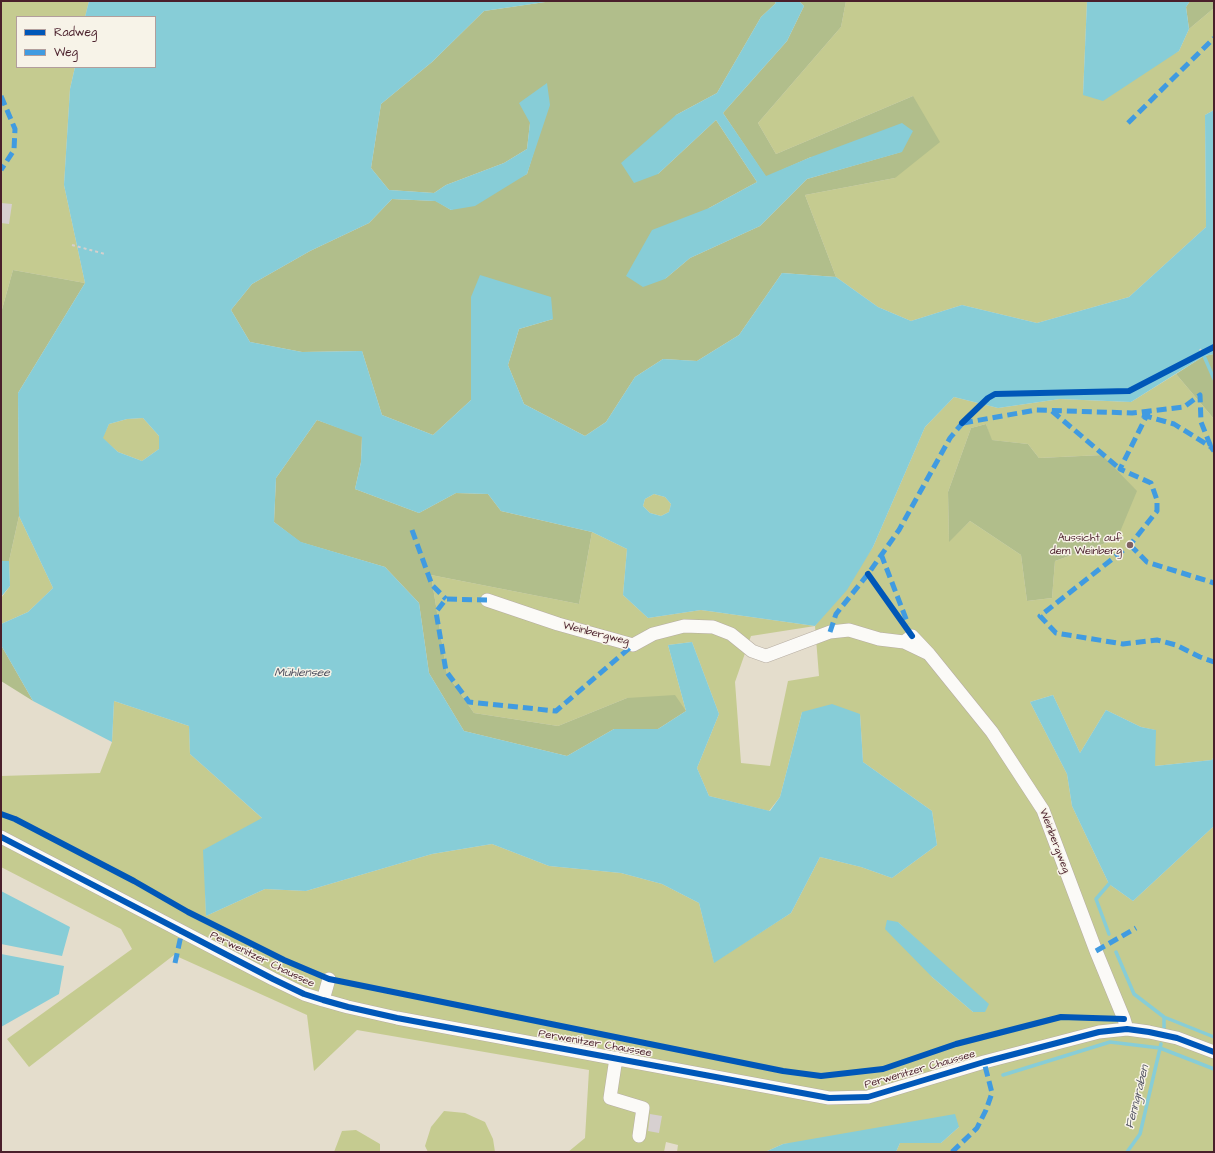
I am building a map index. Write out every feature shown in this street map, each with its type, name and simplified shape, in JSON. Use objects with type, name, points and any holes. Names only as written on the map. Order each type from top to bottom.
[{"type":"street","name":"Weinbergweg","points":[[487,600],[558,624],[633,645],[653,634],[684,626],[712,627],[731,634],[752,651],[766,656],[830,632],[849,630],[879,639],[908,639],[929,654],[992,732],[1043,810],[1127,1030]]},
{"type":"street","name":"Perwenitzer Chaussee","points":[[1,837],[273,980],[304,994],[323,1000],[397,1018],[829,1098],[868,1097],[992,1060],[1099,1032],[1127,1030],[1149,1032],[1177,1038],[1214,1052]]},
{"type":"street","points":[[323,1000],[330,979]]},
{"type":"street","points":[[616,1058],[610,1098],[643,1108],[639,1136]]},
{"type":"path","points":[[72,244],[105,254]]},
{"type":"path","points":[[1200,349],[1202,353]]},
{"type":"green space","points":[[1,1],[89,1],[85,16],[16,16],[16,68],[75,68],[70,89],[64,185],[85,283],[13,270],[1,313]]},
{"type":"green space","points":[[552,1],[774,1],[776,3],[761,17],[717,93],[676,115],[658,174],[716,120],[757,182],[709,208],[665,279],[690,258],[760,226],[807,179],[901,152],[811,157],[766,177],[723,113],[787,41],[804,6],[799,1],[846,1],[841,27],[758,123],[776,154],[913,96],[940,142],[895,178],[805,195],[836,277],[782,273],[739,335],[697,361],[663,359],[635,377],[606,422],[585,436],[524,404],[508,365],[519,329],[553,319],[471,297],[471,400],[433,435],[382,415],[362,351],[302,352],[250,342],[231,310],[252,284],[310,251],[369,223],[392,199],[436,201],[451,210],[527,174],[537,141],[530,123],[527,149],[504,163],[446,185],[434,193],[389,190],[371,168],[381,104],[432,62],[484,11]]},
{"type":"green space","points":[[846,1],[1087,1],[1083,95],[1179,51],[1189,29],[1214,8],[1214,110],[1205,115],[1206,227],[1129,297],[1037,323],[962,305],[911,321],[878,307],[836,277],[805,195],[895,178],[913,96],[776,154],[758,123],[841,27]]},
{"type":"green space","points":[[1190,1],[1214,1],[1214,8],[1189,29],[1186,7]]},
{"type":"green space","points":[[13,270],[85,283],[18,393],[19,516],[9,561],[1,561],[1,313]]},
{"type":"green space","points":[[1214,354],[1214,419],[1176,374],[1204,356]]},
{"type":"green space","points":[[1176,374],[1214,419],[1214,756],[1212,760],[1155,766],[1155,730],[1141,727],[1106,710],[1080,753],[1053,695],[1030,702],[1067,774],[1072,806],[1109,884],[1133,901],[1214,826],[1214,1152],[896,1152],[900,1143],[941,1143],[959,1127],[783,1144],[765,1152],[677,1152],[678,1145],[666,1142],[664,1152],[568,1152],[585,1138],[589,1070],[357,1030],[314,1071],[307,1015],[174,955],[29,1067],[7,1039],[132,949],[121,929],[1,867],[1,776],[100,773],[112,742],[114,701],[189,726],[190,754],[263,819],[204,850],[206,916],[265,889],[306,891],[432,854],[492,844],[549,866],[621,873],[662,884],[699,903],[714,962],[791,913],[820,857],[861,867],[892,878],[937,845],[932,811],[863,762],[860,714],[802,712],[780,797],[769,811],[709,796],[697,768],[719,714],[692,642],[668,645],[686,711],[627,698],[558,726],[474,713],[447,674],[431,575],[579,604],[592,532],[627,549],[623,595],[648,618],[701,610],[815,626],[873,547],[925,427],[954,397],[998,408],[1060,399],[1131,402]],"holes":[[[986,424],[991,440],[1028,444],[1039,458],[1102,455],[1117,539],[1055,561],[1052,598],[1027,601],[1021,555],[970,521],[949,541],[948,492],[971,428]],[[815,626],[819,676],[788,681],[770,766],[741,763],[735,682],[751,636]],[[898,922],[941,963],[985,1012],[973,1012],[932,977]]]},
{"type":"green space","points":[[143,418],[159,436],[159,449],[142,461],[118,452],[102,438],[109,424],[127,419]]},
{"type":"green space","points":[[317,420],[362,436],[361,462],[355,489],[419,513],[456,493],[488,494],[501,511],[592,532],[579,604],[431,575],[447,674],[474,713],[558,726],[627,698],[675,695],[686,711],[658,729],[614,729],[567,756],[464,731],[429,673],[419,603],[385,567],[300,542],[274,522],[276,478]]},
{"type":"green space","points":[[986,424],[992,440],[1028,444],[1039,458],[1102,455],[1137,491],[1117,539],[1055,561],[1052,598],[1027,601],[1021,555],[970,521],[949,542],[948,492],[971,428]]},
{"type":"green space","points":[[654,494],[665,497],[671,504],[669,512],[661,516],[650,513],[643,506],[645,499]]},
{"type":"green space","points":[[19,516],[53,588],[28,612],[1,624],[1,598],[10,586],[9,561]]},
{"type":"green space","points":[[1,645],[33,701],[1,681]]},
{"type":"green space","points":[[444,1111],[465,1113],[485,1122],[493,1139],[495,1152],[428,1152],[425,1146],[431,1127]]},
{"type":"green space","points":[[356,1130],[380,1144],[380,1152],[334,1152],[342,1131]]},
{"type":"water","name":"Mühlensee","points":[[89,1],[552,1],[484,11],[432,62],[381,104],[371,168],[389,190],[434,193],[446,185],[504,163],[527,149],[530,123],[519,103],[547,83],[550,105],[527,174],[475,206],[451,210],[435,201],[392,199],[369,223],[310,251],[252,284],[231,310],[250,342],[302,352],[362,351],[382,415],[433,435],[471,400],[471,297],[480,275],[551,297],[553,319],[519,329],[508,365],[524,404],[585,436],[606,422],[635,377],[663,359],[697,361],[739,335],[782,273],[836,277],[878,307],[911,321],[962,305],[1037,323],[1129,297],[1206,227],[1205,115],[1214,110],[1214,354],[1204,356],[1131,402],[1060,399],[998,408],[954,397],[925,427],[873,547],[847,590],[815,626],[701,610],[648,618],[623,595],[627,549],[592,532],[501,511],[488,494],[456,493],[419,513],[355,489],[361,462],[362,437],[317,420],[276,478],[274,522],[301,542],[385,567],[419,603],[429,673],[464,731],[567,756],[614,729],[658,729],[686,711],[668,645],[692,642],[719,714],[697,768],[709,796],[770,811],[780,797],[802,712],[832,704],[860,714],[863,762],[932,811],[937,845],[892,878],[861,867],[820,857],[791,913],[714,963],[699,903],[662,884],[621,873],[549,866],[492,844],[432,854],[306,891],[265,889],[206,916],[203,850],[262,818],[190,754],[189,726],[114,701],[112,742],[33,701],[1,645],[1,624],[28,612],[53,588],[19,516],[18,393],[85,283],[64,185],[70,89],[75,68],[156,68],[156,16],[85,16]],"holes":[[[143,418],[159,436],[159,449],[142,461],[118,452],[103,438],[109,424],[127,419]],[[654,494],[665,497],[671,504],[669,512],[661,516],[650,513],[643,506],[645,499]]]},
{"type":"water","points":[[774,1],[799,1],[804,6],[787,41],[723,113],[766,176],[811,157],[902,123],[913,131],[902,152],[807,179],[760,226],[690,258],[665,279],[643,287],[626,276],[652,230],[709,208],[757,182],[716,120],[658,174],[634,183],[621,163],[676,115],[717,93],[761,17],[776,3]]},
{"type":"water","points":[[1087,1],[1190,1],[1186,7],[1189,29],[1179,51],[1103,101],[1083,95]]},
{"type":"water","points":[[1,561],[9,561],[10,586],[1,597]]},
{"type":"water","points":[[1053,695],[1080,753],[1106,710],[1141,727],[1156,730],[1155,766],[1212,760],[1214,756],[1214,826],[1133,901],[1109,884],[1072,806],[1067,774],[1030,702]]},
{"type":"water","points":[[1,891],[70,927],[62,956],[1,944]]},
{"type":"water","points":[[887,920],[898,922],[989,1004],[985,1012],[973,1012],[932,977],[885,929]]},
{"type":"water","points":[[1,954],[64,966],[59,994],[1,1027]]},
{"type":"water","points":[[955,1114],[959,1127],[941,1143],[900,1143],[896,1152],[765,1152],[783,1144]]},
{"type":"building","points":[[1,203],[12,204],[9,224],[1,223]]},
{"type":"building","points":[[650,1114],[662,1116],[659,1133],[648,1131]]},
{"type":"waterway","points":[[1204,356],[1214,379]]},
{"type":"waterway","points":[[1109,884],[1096,899],[1109,934]]},
{"type":"waterway","points":[[1116,952],[1134,994],[1164,1017],[1214,1037]]},
{"type":"waterway","points":[[1164,1017],[1164,1031]]},
{"type":"waterway","points":[[1003,1075],[1110,1042],[1160,1048],[1214,1069]]},
{"type":"waterway","name":"Fenngraben","points":[[1127,1152],[1140,1134],[1161,1044]]},
{"type":"marked path","points":[[1128,123],[1214,38]]},
{"type":"marked path","points":[[1,96],[15,129],[14,150],[1,170]]},
{"type":"marked path","points":[[963,423],[1036,410],[1132,413],[1184,407],[1200,395],[1201,422],[1211,447]]},
{"type":"marked path","points":[[1052,411],[1120,469]]},
{"type":"marked path","points":[[1149,411],[1120,469],[1151,483],[1157,500],[1157,511],[1130,545],[1040,616],[1056,633],[1123,644],[1157,640],[1176,645],[1214,662]]},
{"type":"marked path","points":[[1142,415],[1174,424],[1211,447],[1214,451]]},
{"type":"marked path","points":[[830,632],[836,614],[868,574],[899,530],[950,438],[965,420]]},
{"type":"marked path","points":[[412,530],[432,585],[446,599]]},
{"type":"marked path","points":[[1130,545],[1147,562],[1214,583]]},
{"type":"marked path","points":[[881,554],[908,624]]},
{"type":"marked path","points":[[487,600],[446,599],[436,612],[446,671],[469,702],[556,711],[633,645]]},
{"type":"marked path","points":[[1096,951],[1136,928]]},
{"type":"marked path","points":[[175,963],[182,931]]},
{"type":"marked path","points":[[952,1152],[977,1128],[986,1110],[992,1093],[984,1062]]},
{"type":"cycle path","points":[[962,423],[988,398],[995,394],[1129,391],[1214,347]]},
{"type":"cycle path","points":[[868,574],[912,636]]},
{"type":"cycle path","points":[[1,814],[15,819],[134,881],[188,912],[284,960],[329,979],[783,1071],[821,1076],[883,1069],[956,1044],[1061,1017],[1124,1019]]},
{"type":"cycle path","points":[[1,837],[273,979],[304,994],[323,1000],[397,1018],[829,1098],[868,1097],[984,1062],[1099,1032],[1127,1029],[1149,1032],[1177,1038],[1214,1052]]},
{"type":"place","name":"Aussicht auf dem Weinberg","points":[[1130,545]]}]
